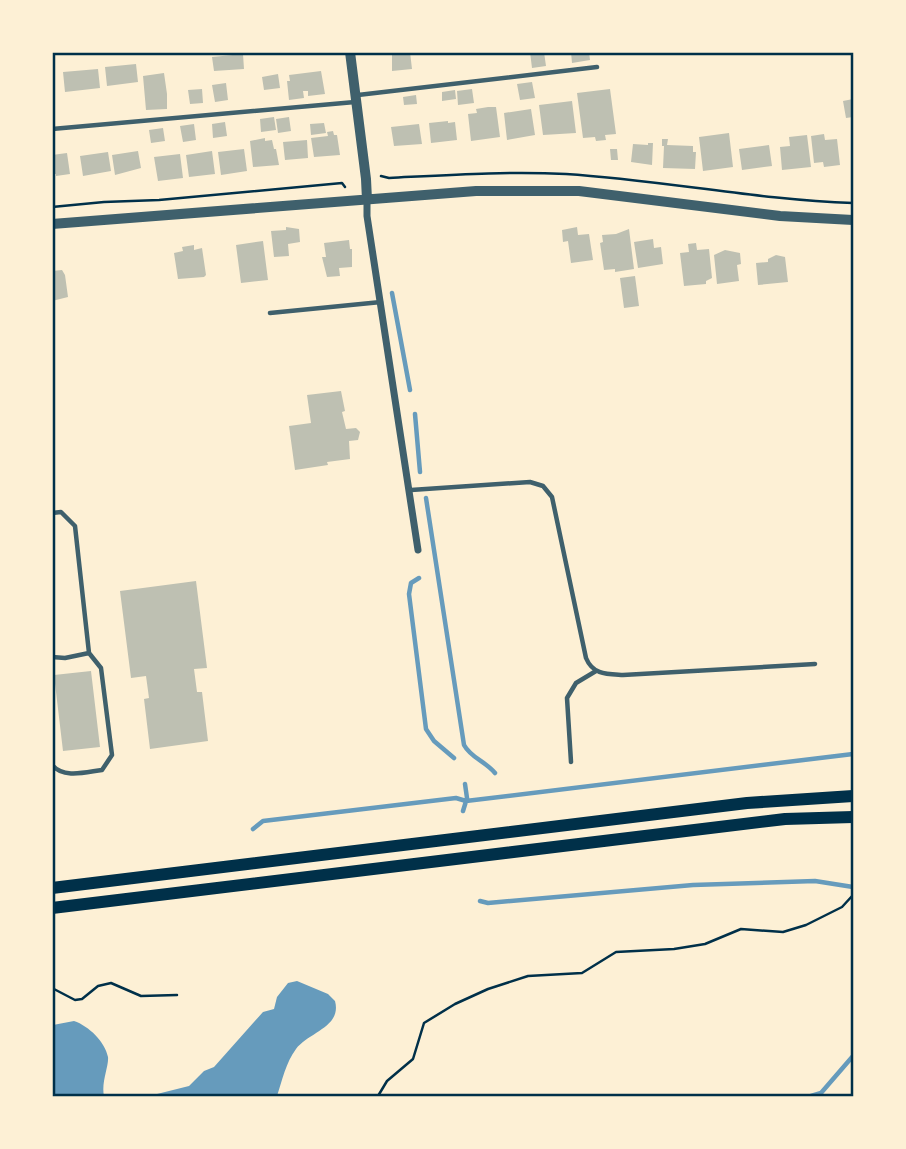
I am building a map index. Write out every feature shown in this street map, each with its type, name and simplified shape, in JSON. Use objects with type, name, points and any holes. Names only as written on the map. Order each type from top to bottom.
[{"type":"main road","points":[[52,888],[747,803],[853,796]]},
{"type":"main road","points":[[52,908],[785,819],[853,817]]},
{"type":"street","points":[[350,52],[367,216],[411,490],[418,550]]},
{"type":"street","points":[[52,224],[476,191],[579,191],[780,216],[853,220]]},
{"type":"lane","points":[[52,129],[356,98],[597,67]]},
{"type":"lane","points":[[270,313],[381,302]]},
{"type":"lane","points":[[411,490],[530,482],[543,486],[552,497],[586,658],[590,667],[596,671],[623,675],[815,664]]},
{"type":"lane","points":[[52,513],[61,512],[75,526],[89,653],[101,668],[112,755],[102,770],[71,774],[58,771],[52,765]]},
{"type":"lane","points":[[52,657],[65,658],[89,653]]},
{"type":"lane","points":[[571,762],[566,698],[576,683],[596,671]]},
{"type":"path","points":[[52,207],[159,201],[342,183],[345,187]]},
{"type":"path","points":[[378,1097],[387,1081],[413,1059],[424,1023],[455,1004],[488,989],[528,976],[582,973],[605,958],[623,951],[674,949],[705,944],[740,929],[783,932],[806,925],[842,907],[853,895]]},
{"type":"path","points":[[52,988],[75,1000],[82,999],[98,986],[111,983],[141,996],[177,995]]},
{"type":"water","points":[[297,981],[328,994],[335,1001],[336,1010],[329,1023],[296,1049],[277,1096],[149,1096],[189,1086],[204,1071],[214,1067],[263,1012],[274,1009],[277,997],[288,983]]},
{"type":"water","points":[[74,1021],[96,1035],[106,1051],[108,1061],[104,1096],[53,1096],[53,1025]]},
{"type":"building","points":[[392,52],[410,52],[412,69],[392,71]]},
{"type":"building","points":[[530,52],[544,52],[546,66],[532,68]]},
{"type":"building","points":[[571,52],[589,52],[590,60],[572,63]]},
{"type":"building","points":[[243,54],[244,69],[214,71],[212,57]]},
{"type":"building","points":[[136,64],[138,82],[107,86],[105,67]]},
{"type":"building","points":[[98,69],[100,88],[65,92],[63,72]]},
{"type":"building","points":[[321,71],[325,94],[308,96],[308,91],[303,91],[304,98],[289,100],[289,75]]},
{"type":"building","points":[[164,73],[167,109],[146,110],[143,76]]},
{"type":"building","points":[[278,74],[280,88],[264,90],[262,77]]},
{"type":"building","points":[[532,82],[535,98],[520,100],[517,84]]},
{"type":"building","points":[[226,83],[228,100],[215,102],[212,85]]},
{"type":"building","points":[[202,89],[203,103],[190,104],[188,90]]},
{"type":"building","points":[[472,89],[474,103],[458,105],[457,91]]},
{"type":"building","points":[[610,89],[616,134],[605,135],[606,140],[583,138],[577,93]]},
{"type":"building","points":[[455,90],[456,99],[442,101],[442,92]]},
{"type":"building","points":[[416,95],[417,104],[404,105],[403,97]]},
{"type":"building","points":[[853,99],[853,117],[846,118],[843,101]]},
{"type":"building","points":[[572,101],[576,133],[543,135],[539,105]]},
{"type":"building","points":[[496,107],[500,137],[471,141],[468,114]]},
{"type":"building","points":[[531,109],[535,135],[507,140],[504,113]]},
{"type":"building","points":[[274,117],[276,130],[261,132],[260,119]]},
{"type":"building","points":[[289,117],[291,131],[278,133],[276,119]]},
{"type":"building","points":[[225,122],[227,136],[213,138],[212,124]]},
{"type":"building","points":[[455,122],[457,140],[431,143],[429,123]]},
{"type":"building","points":[[324,123],[326,133],[311,135],[310,124]]},
{"type":"building","points":[[194,124],[196,140],[183,142],[180,126]]},
{"type":"building","points":[[419,124],[422,144],[394,146],[391,127]]},
{"type":"building","points":[[163,128],[165,141],[151,143],[149,130]]},
{"type":"building","points":[[333,131],[334,135],[337,135],[340,155],[314,157],[311,138],[328,136],[327,132]]},
{"type":"building","points":[[729,133],[733,167],[703,171],[699,137]]},
{"type":"building","points":[[824,134],[825,140],[837,139],[840,165],[824,167],[823,162],[814,163],[811,136]]},
{"type":"building","points":[[807,135],[811,167],[782,170],[780,147],[790,146],[789,137]]},
{"type":"building","points":[[265,138],[265,141],[272,140],[279,165],[253,167],[250,141]]},
{"type":"building","points":[[662,139],[668,139],[667,145],[693,146],[693,152],[696,152],[695,169],[663,168]]},
{"type":"building","points":[[307,140],[308,158],[285,160],[283,142]]},
{"type":"building","points":[[653,143],[652,165],[631,162],[633,144]]},
{"type":"building","points":[[769,145],[772,166],[742,170],[739,149]]},
{"type":"building","points":[[244,149],[247,171],[221,175],[218,152]]},
{"type":"building","points":[[610,149],[617,149],[618,160],[611,160]]},
{"type":"building","points":[[138,151],[141,168],[115,175],[112,155]]},
{"type":"building","points":[[212,151],[215,174],[189,177],[186,155]]},
{"type":"building","points":[[108,152],[111,171],[83,176],[80,156]]},
{"type":"building","points":[[67,153],[70,174],[52,174],[52,155]]},
{"type":"building","points":[[180,154],[183,178],[158,181],[154,157]]},
{"type":"building","points":[[286,227],[299,229],[300,242],[288,244],[289,256],[274,257],[271,231],[286,230]]},
{"type":"building","points":[[577,227],[578,235],[589,234],[593,260],[571,263],[568,241],[563,242],[562,230]]},
{"type":"building","points":[[629,229],[634,269],[615,272],[615,269],[604,270],[600,243],[603,242],[602,235]]},
{"type":"building","points":[[653,239],[654,248],[661,247],[663,264],[638,268],[634,242]]},
{"type":"building","points":[[349,240],[352,267],[339,268],[340,276],[327,277],[322,257],[326,257],[324,243]]},
{"type":"building","points":[[263,241],[268,280],[241,283],[236,245]]},
{"type":"building","points":[[696,243],[697,250],[709,249],[712,278],[706,281],[706,284],[684,286],[680,253],[689,252],[688,244]]},
{"type":"building","points":[[194,245],[194,250],[202,248],[206,275],[178,279],[174,253],[183,251],[182,247]]},
{"type":"building","points":[[725,250],[740,253],[741,264],[737,265],[739,281],[717,284],[714,255]]},
{"type":"building","points":[[776,255],[785,257],[788,282],[758,285],[756,263],[768,262],[768,259]]},
{"type":"building","points":[[62,270],[68,297],[52,301],[52,271]]},
{"type":"building","points":[[635,276],[639,306],[624,308],[620,278]]},
{"type":"building","points":[[341,391],[346,429],[356,428],[360,432],[358,440],[349,441],[350,459],[295,470],[289,426],[311,423],[307,395]]},
{"type":"building","points":[[196,581],[207,668],[194,669],[197,692],[202,692],[208,741],[150,749],[144,699],[149,698],[146,676],[131,678],[120,591]]},
{"type":"building","points":[[91,671],[100,747],[63,751],[54,675]]},
{"type":"waterway","points":[[392,293],[410,390]]},
{"type":"waterway","points":[[415,414],[420,472]]},
{"type":"waterway","points":[[426,498],[464,745],[495,773]]},
{"type":"waterway","points":[[419,578],[411,583],[409,594],[426,729],[434,741],[454,758]]},
{"type":"waterway","points":[[253,829],[263,821],[456,798],[466,801],[853,754]]},
{"type":"waterway","points":[[463,811],[467,798],[465,784]]},
{"type":"waterway","points":[[480,901],[488,903],[693,885],[815,881],[853,887]]},
{"type":"waterway","points":[[811,1096],[821,1093],[853,1056]]}]
